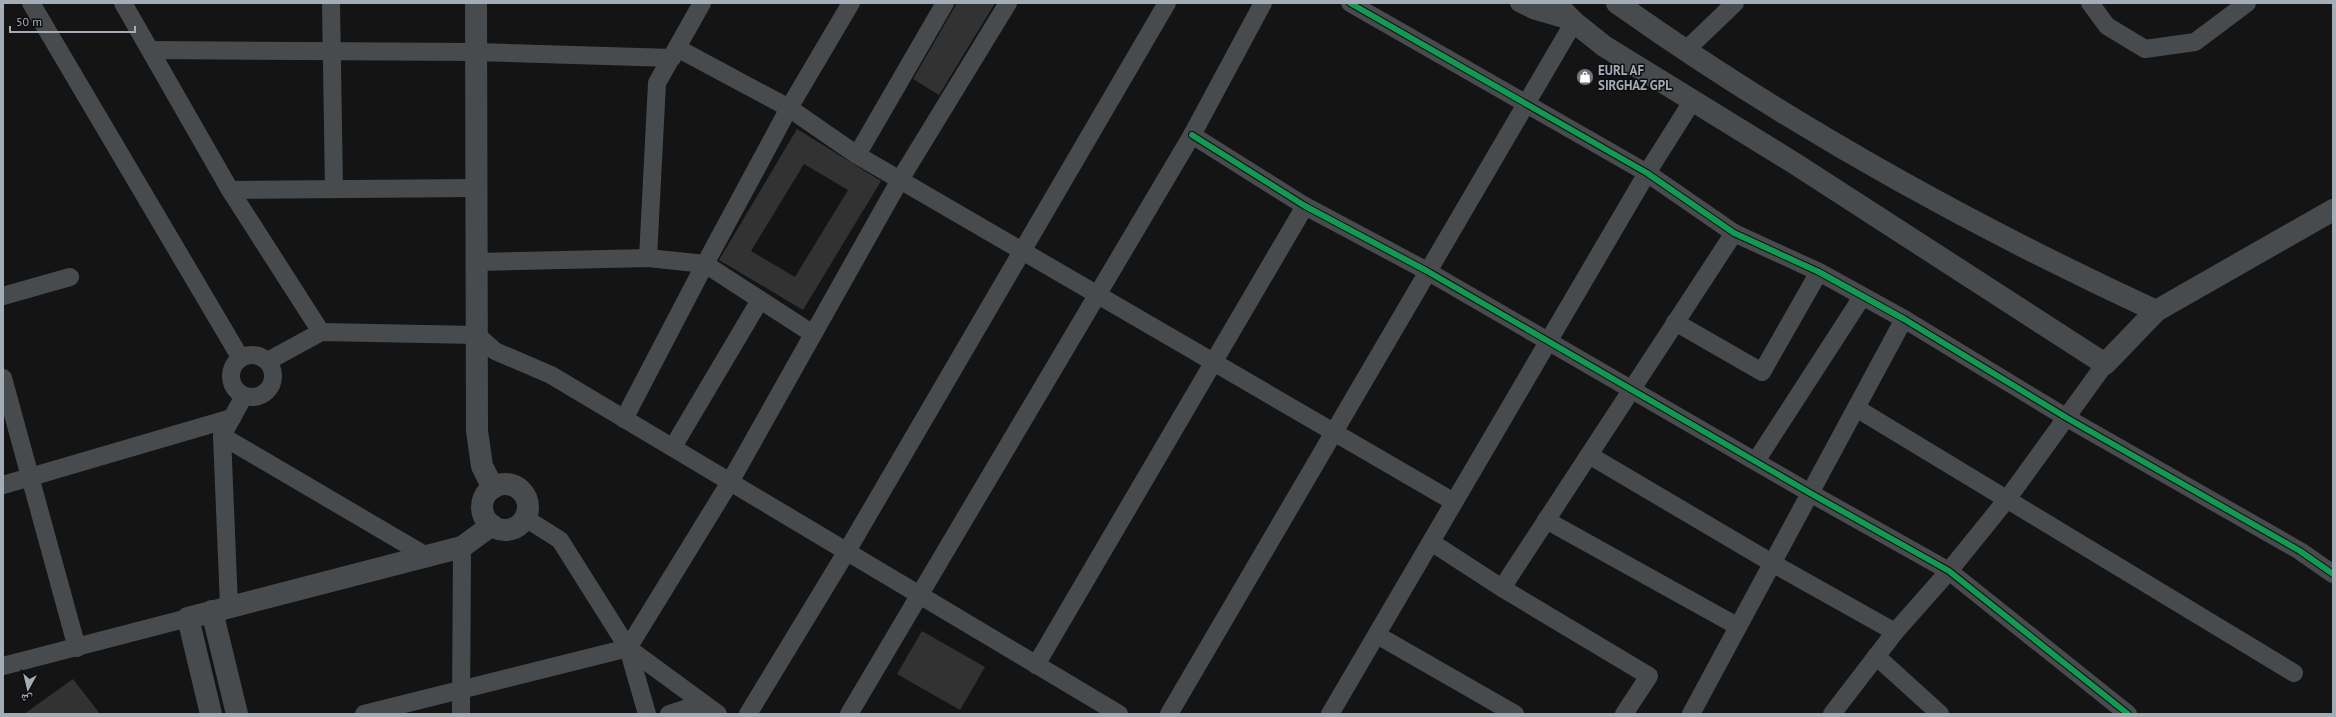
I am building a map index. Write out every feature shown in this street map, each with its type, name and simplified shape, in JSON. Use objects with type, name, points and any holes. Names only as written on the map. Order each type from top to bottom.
[{"type":"street","points":[[31,3],[240,357]]},
{"type":"street","points":[[123,3],[230,190],[321,332]]},
{"type":"street","points":[[331,3],[334,189]]},
{"type":"street","points":[[476,3],[477,431],[482,466],[493,488]]},
{"type":"street","points":[[648,258],[657,83],[702,3]]},
{"type":"street","points":[[624,419],[789,108],[851,3]]},
{"type":"street","points":[[857,154],[945,3]]},
{"type":"street","points":[[364,714],[628,648],[730,482],[901,178],[1008,3]]},
{"type":"street","points":[[748,714],[847,551],[1167,3]]},
{"type":"street","points":[[849,714],[1192,135],[1263,3]]},
{"type":"street","points":[[1350,3],[1647,173],[1734,233],[1819,272],[1862,297],[1904,318],[2067,418],[2300,551],[2333,574]]},
{"type":"street","points":[[1519,3],[1533,10],[1574,22]]},
{"type":"street","points":[[1556,3],[1574,22],[1604,46],[1801,168],[2105,364]]},
{"type":"street","points":[[1617,3],[1685,51],[1814,134],[2084,278],[2156,311]]},
{"type":"street","points":[[1685,51],[1735,3]]},
{"type":"street","points":[[2090,3],[2108,26],[2145,48],[2195,42],[2247,3]]},
{"type":"street","points":[[1169,714],[1574,22]]},
{"type":"street","points":[[150,50],[674,53],[789,108],[857,154],[901,178],[1454,502]]},
{"type":"street","points":[[1330,714],[1647,173],[1693,100]]},
{"type":"street","points":[[1192,135],[1305,206],[1427,271],[1632,388],[1810,493],[1949,571],[2128,714]]},
{"type":"street","points":[[230,190],[477,188]]},
{"type":"street","points":[[1036,665],[1305,206]]},
{"type":"street","points":[[1832,714],[1895,632],[1949,571],[2008,498],[2105,364],[2156,311],[2333,210]]},
{"type":"street","points":[[1502,588],[1734,233]]},
{"type":"street","points":[[477,262],[648,258],[705,264],[813,334]]},
{"type":"street","points":[[1675,322],[1762,372],[1819,272]]},
{"type":"street","points":[[3,296],[70,277]]},
{"type":"street","points":[[1756,461],[1862,297]]},
{"type":"street","points":[[673,447],[760,300]]},
{"type":"street","points":[[1691,714],[1904,318]]},
{"type":"street","points":[[268,361],[321,332],[477,335],[495,351],[552,375],[1119,714]]},
{"type":"street","points":[[255,354],[268,361],[273,374],[269,388],[258,396],[244,396],[238,392],[231,381],[232,368],[240,357],[255,354]]},
{"type":"street","points":[[3,378],[77,648]]},
{"type":"street","points":[[237,714],[220,609],[222,436],[244,396]]},
{"type":"street","points":[[1856,408],[2008,498],[2294,673]]},
{"type":"street","points":[[3,485],[232,418]]},
{"type":"street","points":[[222,436],[428,557]]},
{"type":"street","points":[[1589,455],[1772,563],[1895,632]]},
{"type":"street","points":[[507,484],[520,490],[527,503],[525,518],[514,528],[506,530],[492,525],[486,520],[482,506],[484,499],[493,488],[507,484]]},
{"type":"street","points":[[525,518],[560,540],[628,648],[646,714]]},
{"type":"street","points":[[1546,520],[1737,626]]},
{"type":"street","points":[[3,666],[77,648],[220,609],[428,557],[462,547],[492,525]]},
{"type":"street","points":[[1431,542],[1502,588],[1649,676],[1624,714]]},
{"type":"street","points":[[461,714],[462,547]]},
{"type":"street","points":[[188,618],[211,714]]},
{"type":"street","points":[[1377,635],[1515,714]]},
{"type":"street","points":[[628,648],[718,714]]},
{"type":"street","points":[[1876,656],[1940,714]]},
{"type":"street","points":[[669,714],[703,703]]},
{"type":"building","points":[[957,3],[995,3],[939,95],[913,79]]},
{"type":"building","points":[[797,129],[881,181],[803,310],[719,260]],"holes":[[[804,164],[848,190],[795,277],[751,251]]]},
{"type":"building","points":[[922,631],[985,667],[960,710],[897,674]]},
{"type":"building","points":[[73,679],[100,714],[24,714]]},
{"type":"cycle path","points":[[1350,3],[1647,173],[1734,233],[1819,272],[1904,319],[2067,418],[2300,551],[2333,574]]},
{"type":"cycle path","points":[[1192,135],[1305,206],[1427,271],[1810,493],[1949,571],[2128,714]]},
{"type":"place","name":"EURL AF SIRGHAZ GPL","points":[[1585,77]]}]
